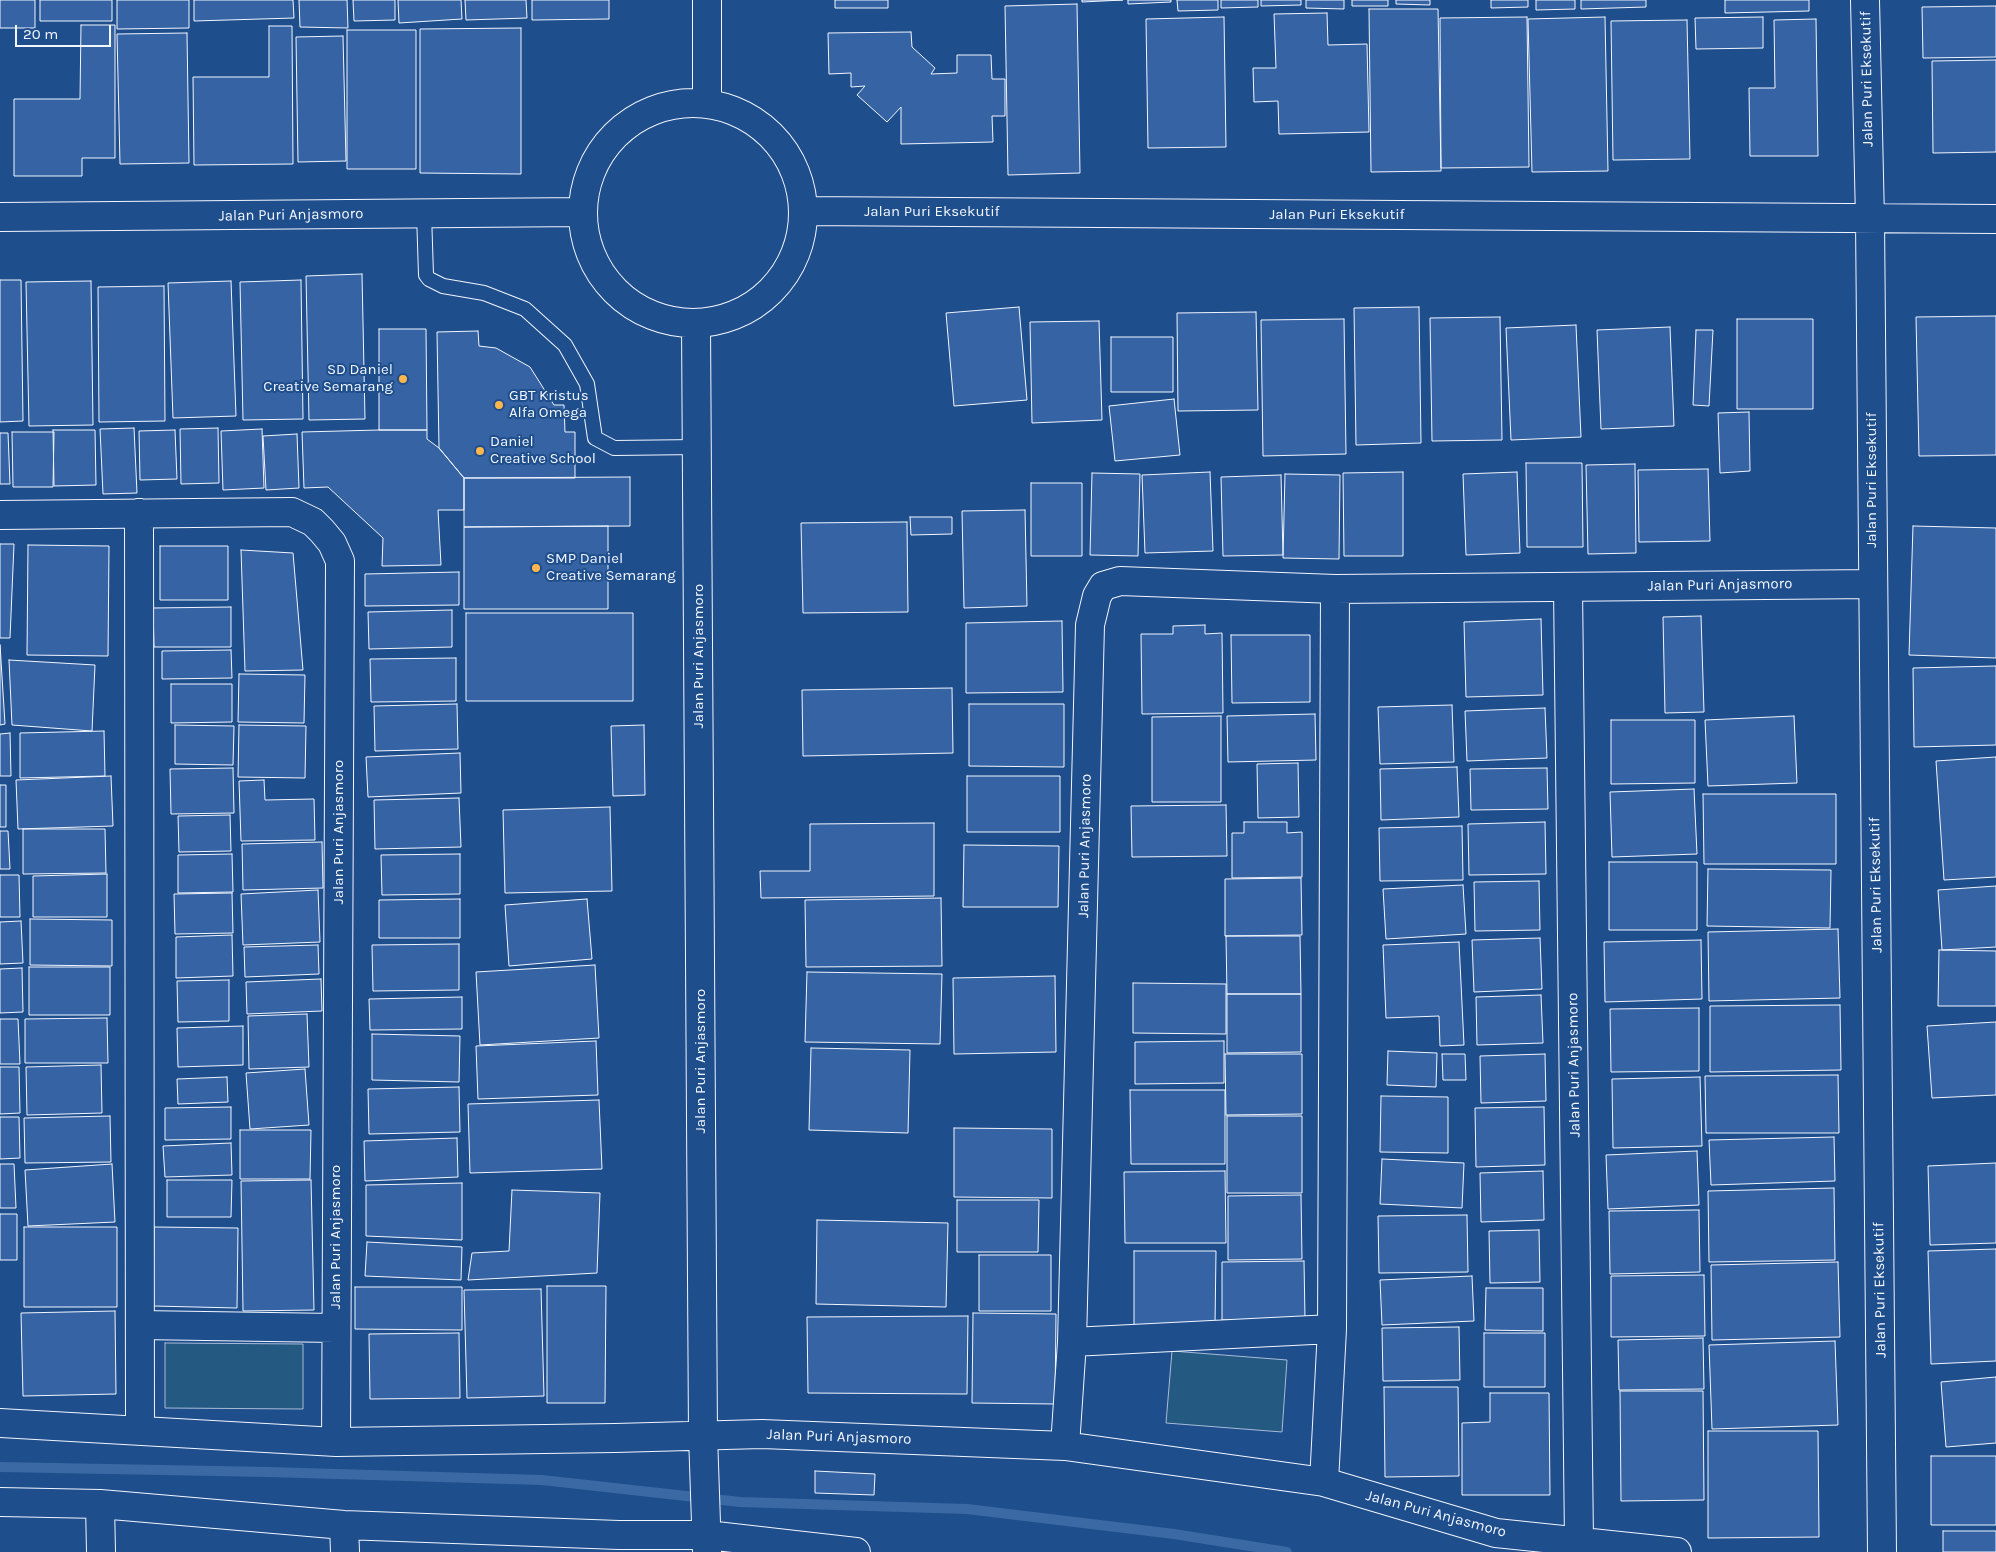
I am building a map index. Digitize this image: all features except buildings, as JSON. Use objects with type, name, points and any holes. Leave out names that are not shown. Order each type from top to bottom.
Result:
[{"type":"street","points":[[707,0],[707,102]]},
{"type":"street","name":"Jalan Puri Eksekutif","points":[[1865,0],[1870,219],[1882,1552]]},
{"type":"street","points":[[707,102],[736,110],[763,127],[784,150],[799,179],[804,211],[799,246],[784,276],[761,301],[730,318],[696,324],[662,320],[630,304],[604,279],[588,247],[582,212],[589,176],[606,143],[634,119],[668,104],[707,102]]},
{"type":"street","name":"Jalan Puri Eksekutif","points":[[804,211],[1996,219]]},
{"type":"street","name":"Jalan Puri Anjasmoro","points":[[0,218],[582,212]]},
{"type":"street","name":"Jalan Puri Anjasmoro","points":[[696,324],[704,1446],[762,1434],[1065,1446],[1324,1482],[1496,1533],[1676,1552]]},
{"type":"street","name":"Jalan Puri Anjasmoro","points":[[0,515],[292,512],[313,522],[322,531],[332,543],[340,561],[335,1328],[336,1442]]},
{"type":"street","points":[[138,513],[140,1429]]},
{"type":"street","name":"Jalan Puri Anjasmoro","points":[[1065,1446],[1072,1342],[1090,625],[1097,596],[1103,586],[1120,581],[1335,589],[1873,584]]},
{"type":"street","name":"Jalan Puri Anjasmoro","points":[[1568,587],[1579,1543]]},
{"type":"street","points":[[1324,1482],[1332,1329],[1335,589]]},
{"type":"street","name":"Jalan Puri Anjasmoro","points":[[140,1325],[335,1328]]},
{"type":"street","points":[[1072,1342],[1332,1329]]},
{"type":"street","points":[[0,1423],[140,1429],[336,1442],[615,1438],[704,1446],[707,1535]]},
{"type":"street","points":[[0,1502],[100,1504],[344,1525],[619,1535],[707,1535],[856,1552]]},
{"type":"street","points":[[100,1504],[101,1552]]},
{"type":"street","points":[[344,1525],[344,1552]]},
{"type":"lane","points":[[424,214],[426,275],[428,279],[443,286],[484,293],[525,310],[565,345],[588,384],[595,438],[614,448],[698,446]]},
{"type":"shaded area","points":[[165,1343],[303,1344],[303,1409],[165,1408]]},
{"type":"shaded area","points":[[1172,1351],[1287,1360],[1282,1432],[1166,1423]]},
{"type":"waterway","points":[[0,1467],[542,1480],[740,1502],[967,1509],[1174,1534],[1287,1552]]},
{"type":"place","name":"SD Daniel Creative Semarang","points":[[403,379]]},
{"type":"place","name":"GBT Kristus Alfa Omega","points":[[499,405]]},
{"type":"place","name":"Daniel Creative School","points":[[480,451]]},
{"type":"place","name":"SMP Daniel Creative Semarang","points":[[536,568]]}]
